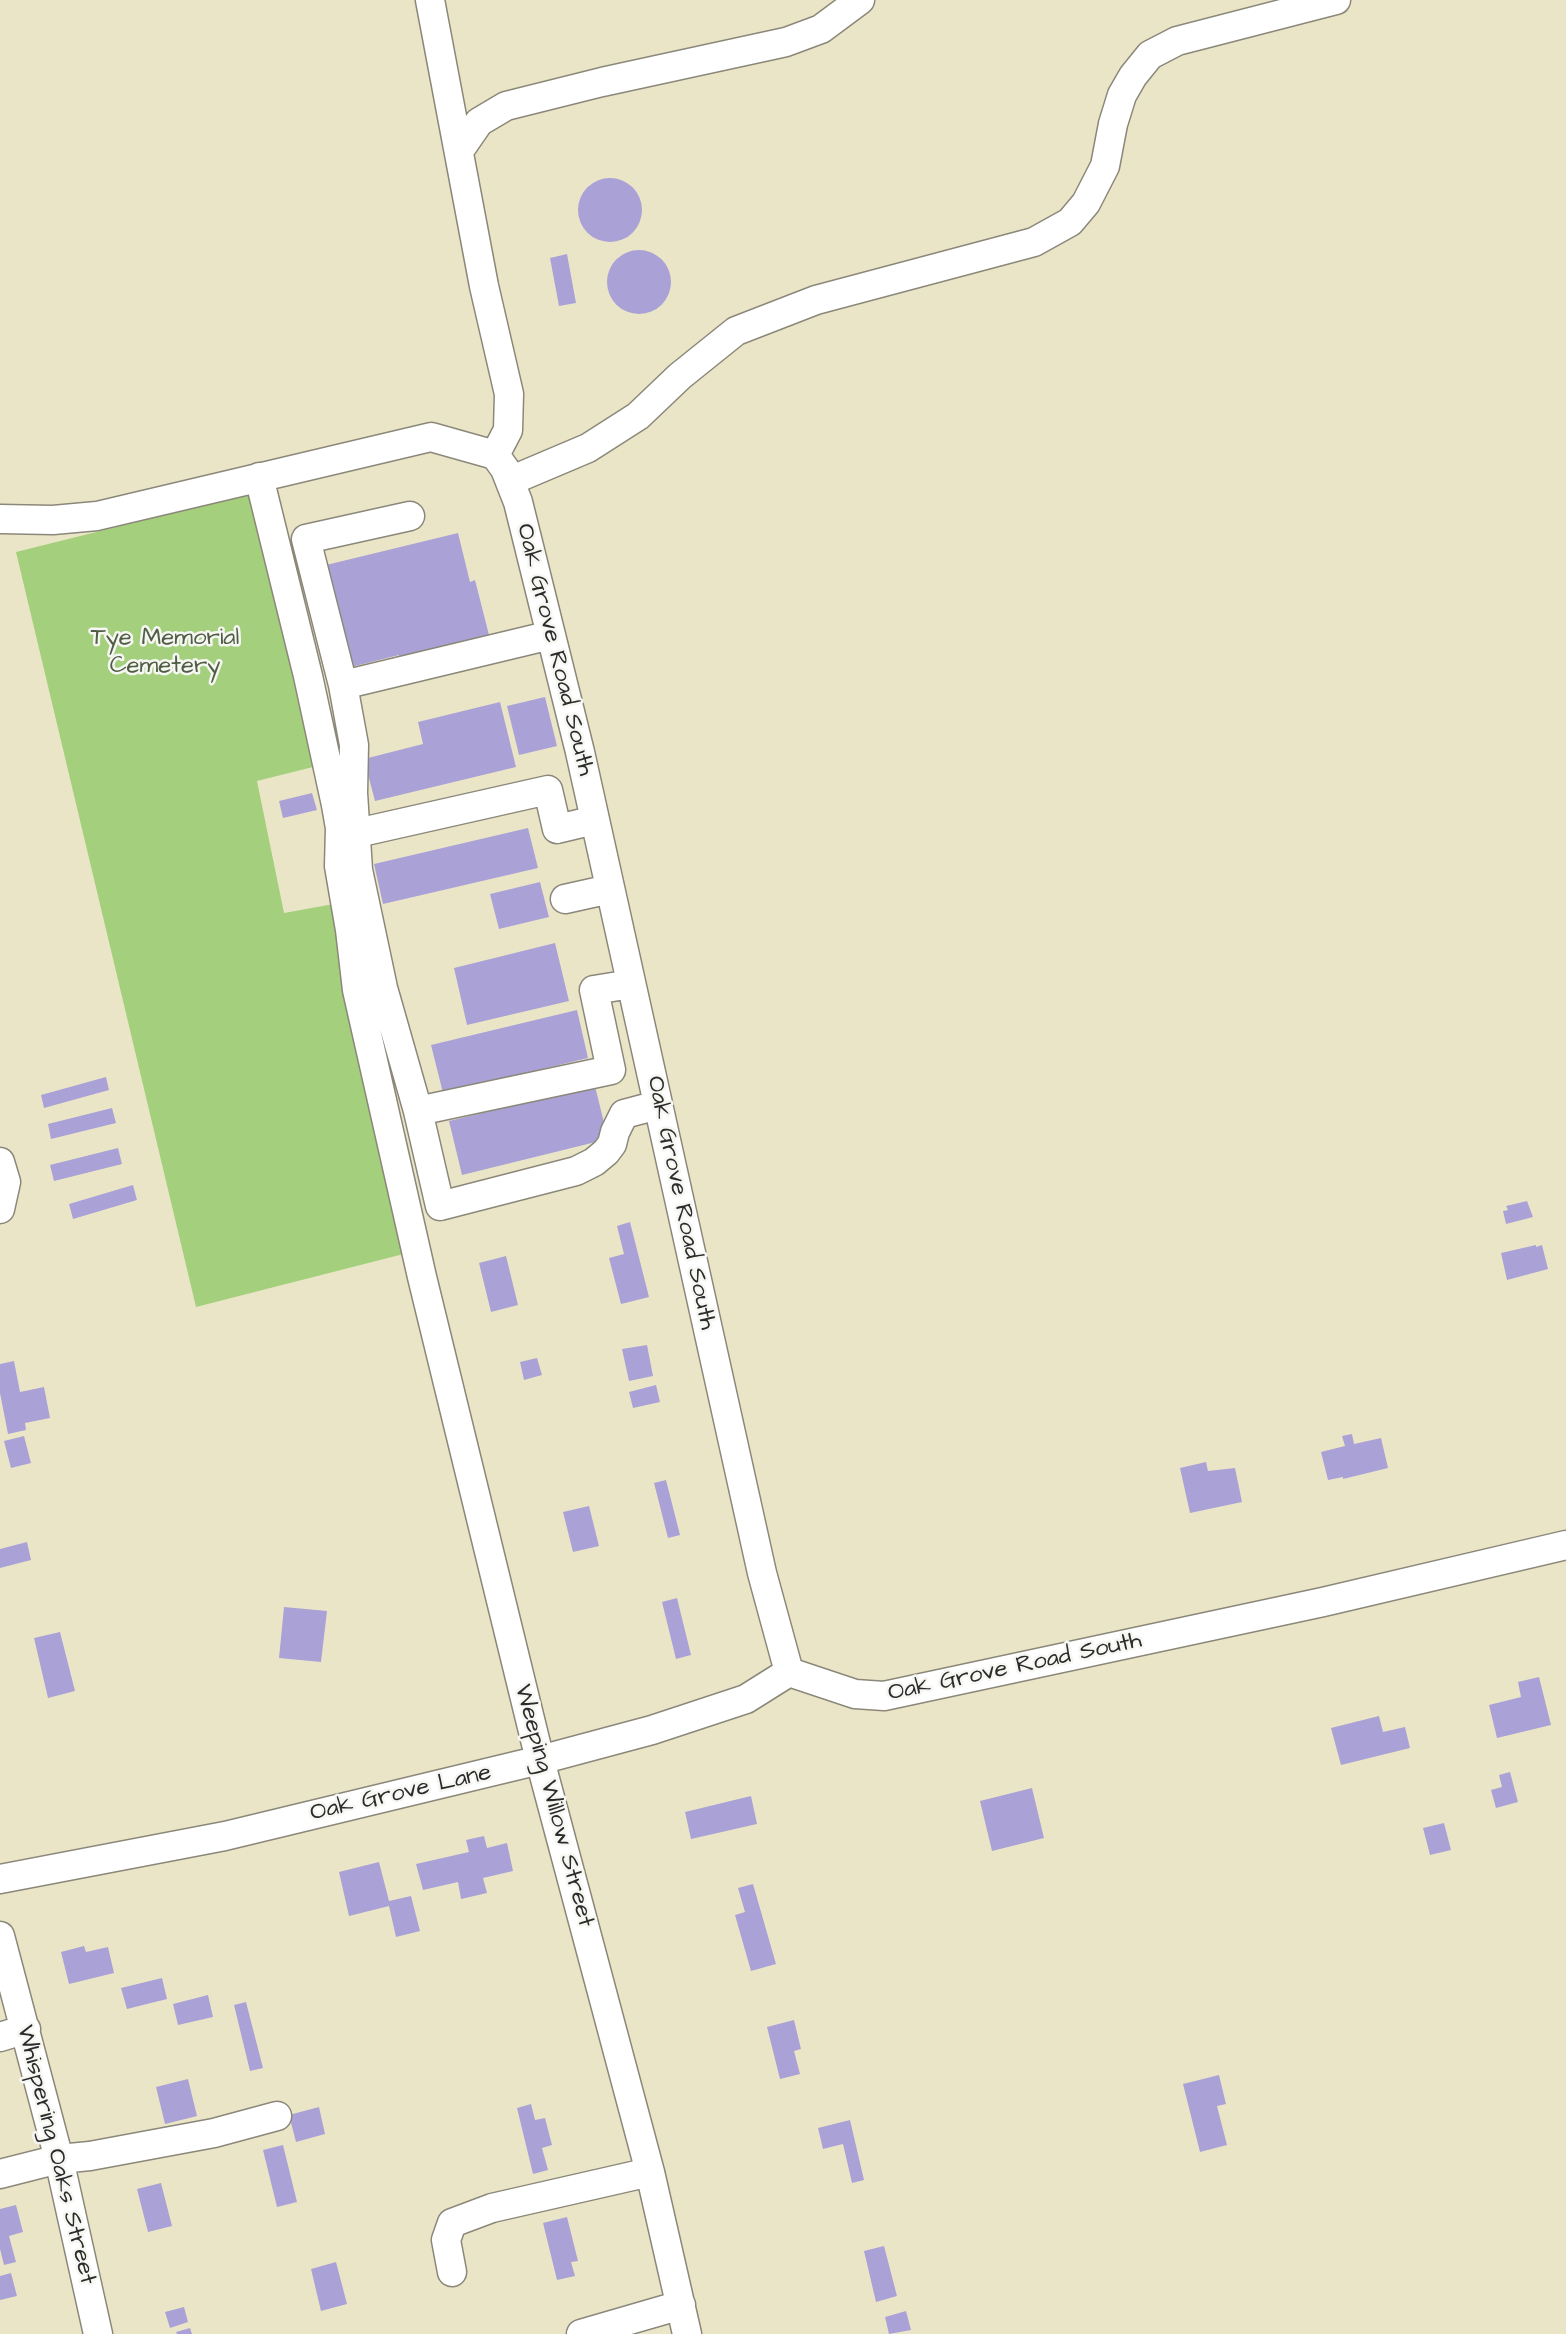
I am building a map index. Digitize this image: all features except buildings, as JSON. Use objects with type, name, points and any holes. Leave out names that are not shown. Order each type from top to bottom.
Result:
[{"type":"street","points":[[0,519],[53,520],[97,516],[431,438],[495,455],[508,430],[509,394],[484,286],[430,0]]},
{"type":"street","points":[[459,151],[479,122],[506,106],[786,42],[821,29],[860,0]]},
{"type":"street","points":[[510,481],[588,448],[638,416],[680,376],[736,331],[816,300],[1034,242],[1046,236],[1070,222],[1086,204],[1105,166],[1122,95],[1150,55],[1177,41],[1336,0]]},
{"type":"street","name":"Oak Grove Road South","points":[[495,455],[518,502],[551,635],[595,820],[762,1573],[789,1672],[855,1694],[872,1696],[903,1693],[1323,1602],[1566,1545]]},
{"type":"street","name":"Weeping Willow Street","points":[[259,477],[308,676],[336,805],[340,828],[339,866],[357,990],[422,1277],[540,1760],[650,2172],[687,2334]]},
{"type":"street","points":[[410,516],[306,539],[343,685],[354,746],[353,793],[358,870],[383,988],[418,1111],[440,1206],[576,1171],[606,1152],[624,1114],[611,1070],[594,990],[631,984]]},
{"type":"street","points":[[343,685],[551,635]]},
{"type":"street","points":[[357,832],[548,790],[557,829],[595,820]]},
{"type":"street","points":[[565,899],[610,889]]},
{"type":"street","points":[[418,1111],[611,1070]]},
{"type":"street","points":[[624,1114],[658,1105]]},
{"type":"street","points":[[0,1162],[6,1182],[0,1209]]},
{"type":"street","name":"Oak Grove Lane","points":[[0,1879],[225,1836],[540,1760],[652,1730],[746,1699],[789,1672]]},
{"type":"street","name":"Whispering Oaks Street","points":[[0,1936],[13,2033],[59,2159],[98,2334]]},
{"type":"street","points":[[0,2174],[59,2159],[158,2145],[277,2116]]},
{"type":"street","points":[[452,2272],[446,2239],[452,2223],[492,2208],[650,2172]]},
{"type":"street","points":[[581,2334],[681,2305]]},
{"type":"green space","name":"Tye Memorial Cemetery","points":[[253,493],[317,766],[257,781],[284,913],[350,901],[427,1248],[196,1307],[16,552]]}]
